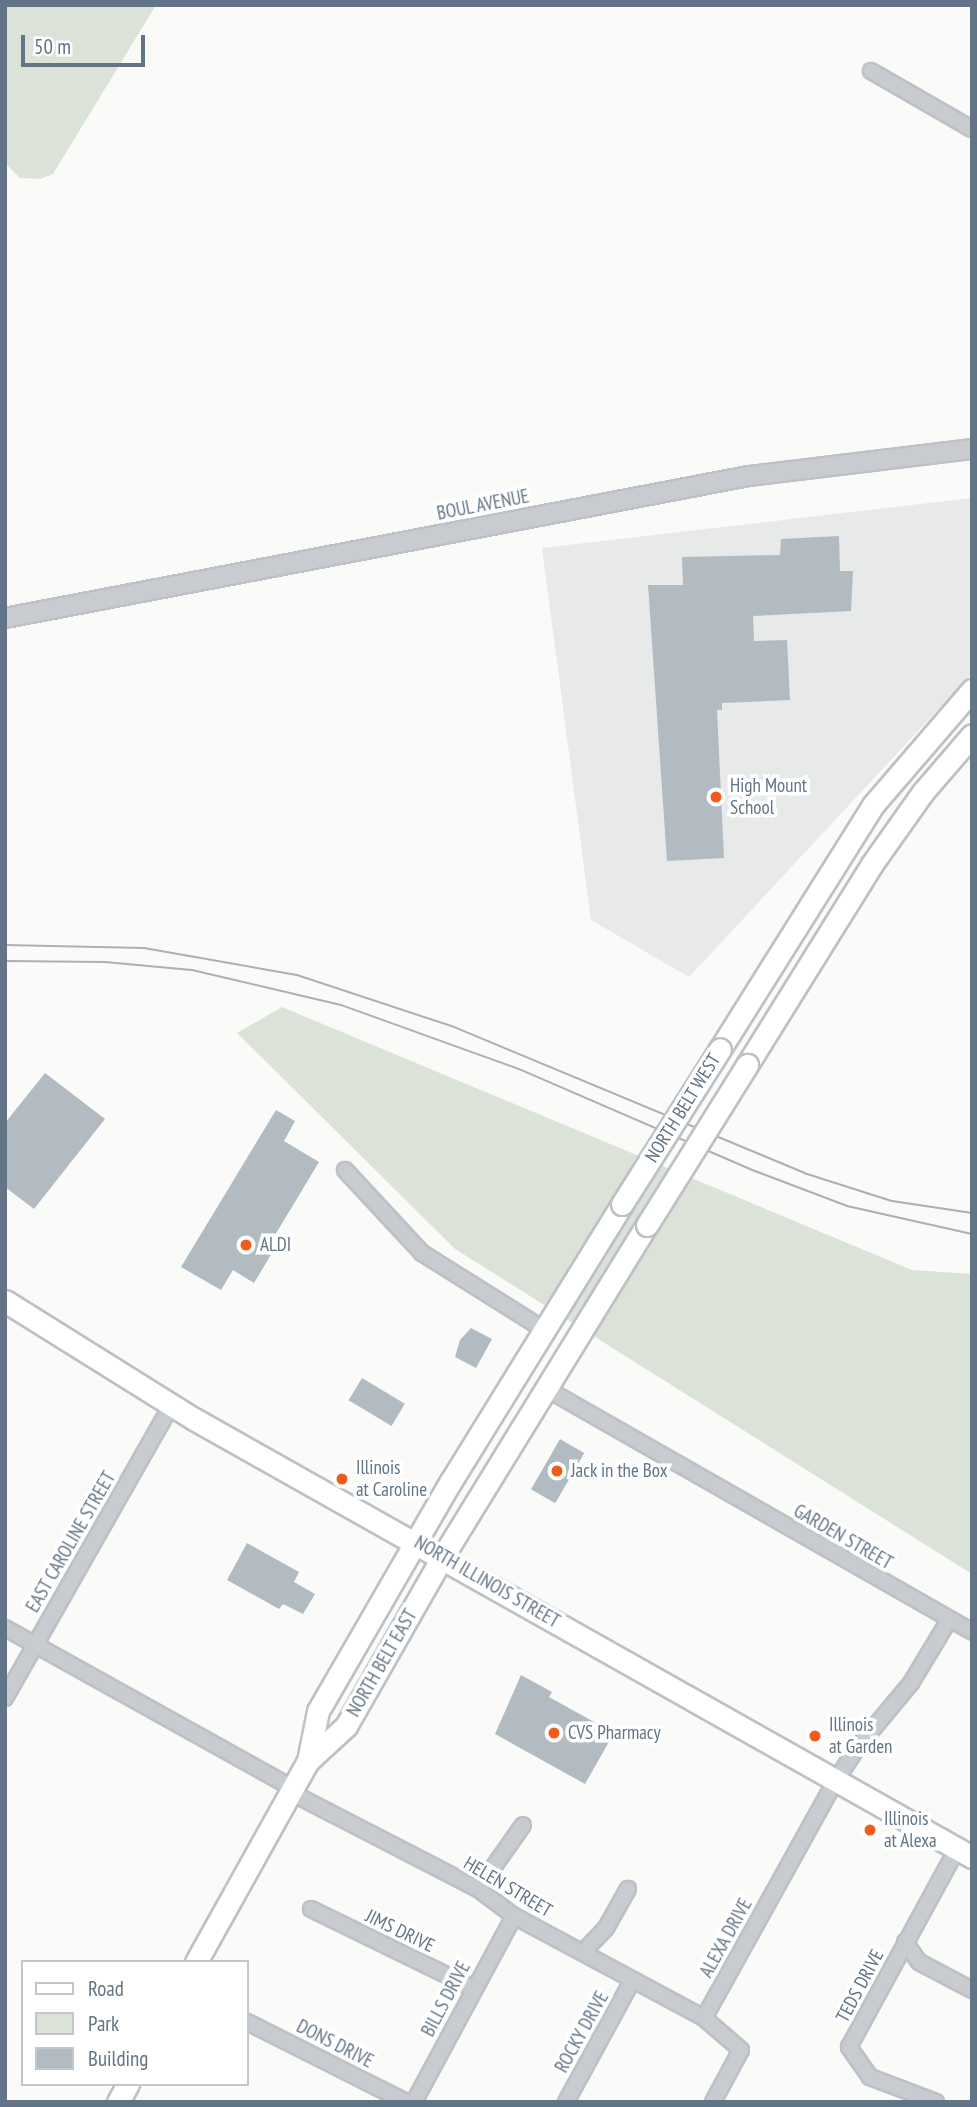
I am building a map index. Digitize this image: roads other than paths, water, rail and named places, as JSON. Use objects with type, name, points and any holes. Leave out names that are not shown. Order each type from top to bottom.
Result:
[{"type":"main road","name":"NORTH BELT WEST","points":[[416,1541],[543,1329],[873,805],[972,690]]},
{"type":"main road","name":"NORTH BELT WEST","points":[[443,1556],[879,853],[923,792],[972,735]]},
{"type":"main road","name":"NORTH ILLINOIS STREET","points":[[5,1301],[171,1406],[443,1556],[835,1782],[965,1853]]},
{"type":"main road","name":"NORTH BELT EAST","points":[[197,1960],[308,1760],[318,1711],[416,1541]]},
{"type":"main road","name":"NORTH BELT EAST","points":[[308,1760],[346,1726],[443,1556]]},
{"type":"main road","points":[[118,2102],[127,2086]]},
{"type":"street","points":[[871,71],[972,129]]},
{"type":"street","name":"BOUL AVENUE","points":[[5,618],[749,476],[972,449]]},
{"type":"street","points":[[345,1170],[422,1253],[543,1329]]},
{"type":"street","name":"GARDEN STREET","points":[[545,1388],[972,1632]]},
{"type":"street","name":"EAST CAROLINE STREET","points":[[5,1698],[171,1406]]},
{"type":"street","points":[[835,1782],[857,1748],[911,1683],[949,1620]]},
{"type":"street","name":"HELEN STREET","points":[[5,1628],[291,1790],[478,1889],[514,1916],[584,1951],[632,1981],[704,2018]]},
{"type":"street","name":"ALEXA DRIVE","points":[[704,2018],[835,1782]]},
{"type":"street","points":[[478,1889],[523,1825]]},
{"type":"street","name":"TEDS DRIVE","points":[[936,2102],[870,2077],[849,2047],[905,1942],[965,1853]]},
{"type":"street","points":[[584,1951],[606,1928],[628,1889]]},
{"type":"street","name":"JIMS DRIVE","points":[[310,1909],[473,1988]]},
{"type":"street","name":"BILLS DRIVE","points":[[414,2102],[514,1916]]},
{"type":"street","points":[[905,1942],[919,1962],[972,1990]]},
{"type":"street","name":"ROCKY DRIVE","points":[[566,2102],[632,1981]]},
{"type":"street","points":[[704,2018],[741,2050],[713,2102]]},
{"type":"street","name":"DONS DRIVE","points":[[248,2023],[406,2102]]},
{"type":"tram line","points":[[5,945],[144,948],[297,975],[454,1027],[804,1173],[892,1201],[972,1213]]},
{"type":"tram line","points":[[5,961],[105,962],[192,970],[341,1005],[519,1069],[755,1171],[847,1206],[972,1234]]},
{"type":"place","name":"High Mount School","points":[[716,797]]},
{"type":"place","name":"ALDI","points":[[246,1245]]},
{"type":"place","name":"Jack in the Box","points":[[557,1471]]},
{"type":"place","name":"Illinois at Caroline","points":[[342,1479]]},
{"type":"place","name":"CVS Pharmacy","points":[[554,1733]]},
{"type":"place","name":"Illinois at Garden","points":[[815,1736]]},
{"type":"place","name":"Illinois at Alexa","points":[[870,1830]]}]
